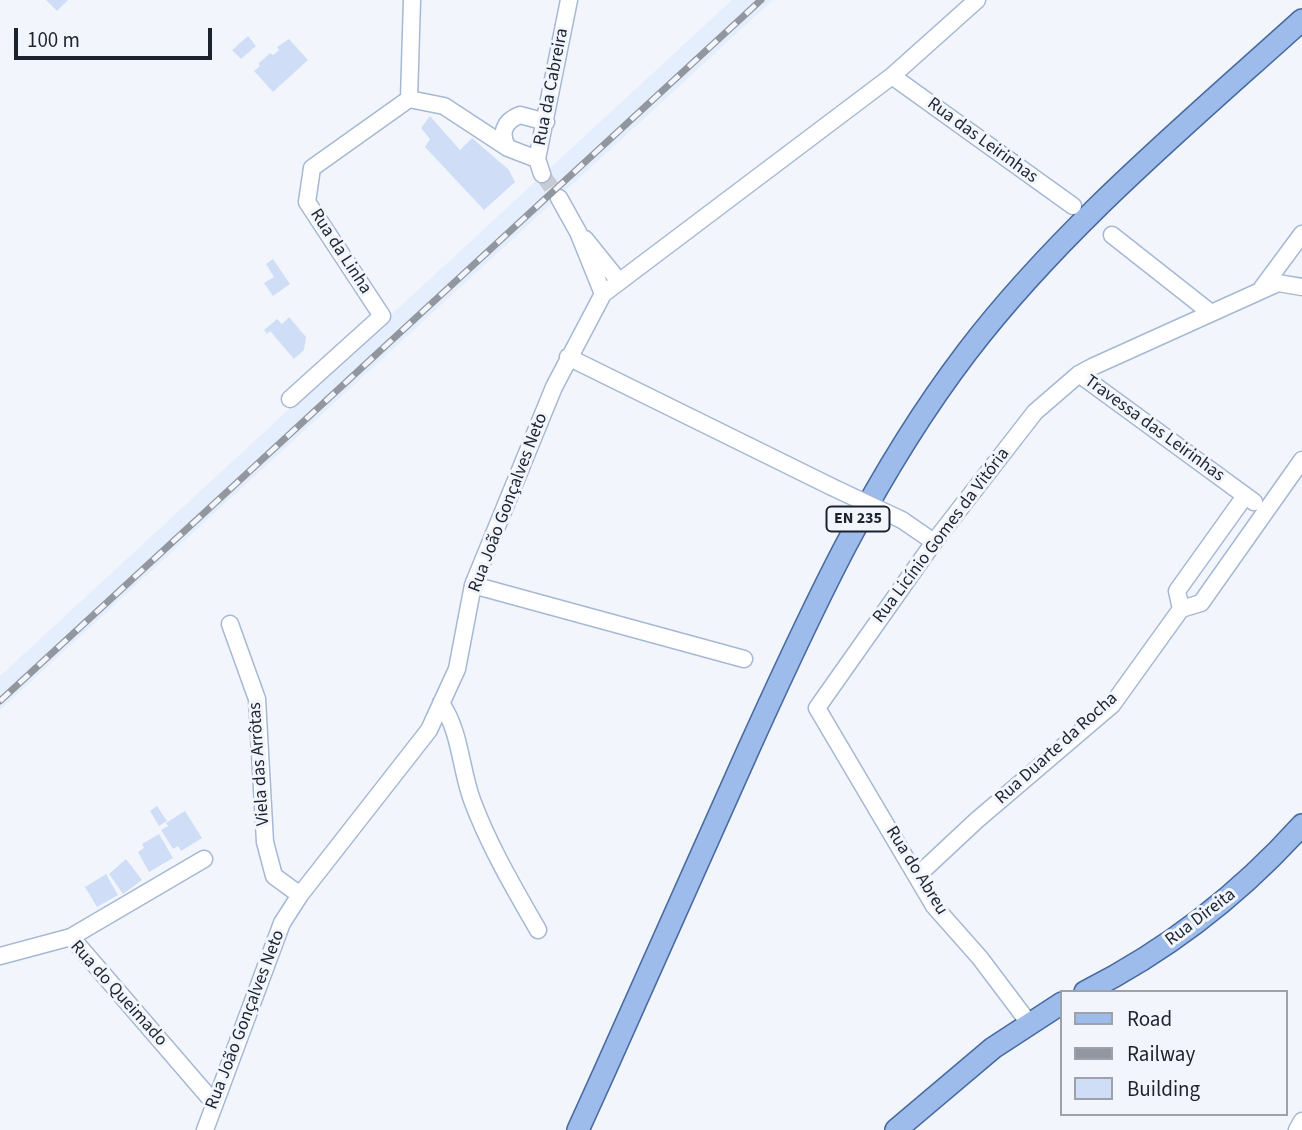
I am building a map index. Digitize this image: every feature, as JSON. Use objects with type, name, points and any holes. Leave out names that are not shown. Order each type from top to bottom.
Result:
[{"type":"main road","name":"EN 235","points":[[578,1130],[819,594],[872,494],[905,439],[967,352],[1035,270],[1302,20]]},
{"type":"main road","name":"Rua Direita","points":[[1088,990],[1176,938],[1232,895],[1270,861],[1302,825]]},
{"type":"main road","points":[[896,1130],[993,1048],[1060,1004]]},
{"type":"street","points":[[411,0],[409,99],[444,106],[509,148]]},
{"type":"street","name":"Rua da Cabreira","points":[[509,148],[540,167],[569,0]]},
{"type":"street","name":"Rua João Gonçalves Neto","points":[[205,1130],[282,923],[300,895],[429,730],[457,669],[473,585],[568,357],[603,295],[618,280],[892,76],[977,0]]},
{"type":"street","name":"Rua das Leirinhas","points":[[892,76],[1073,206]]},
{"type":"street","name":"Rua da Linha","points":[[290,399],[382,316],[307,201],[312,168],[409,99]]},
{"type":"street","points":[[474,125],[506,124],[520,115],[546,122]]},
{"type":"street","points":[[506,124],[504,141],[509,148]]},
{"type":"street","points":[[559,198],[578,232],[603,295]]},
{"type":"street","points":[[578,232],[618,280]]},
{"type":"street","points":[[1258,292],[1271,280],[1302,234]]},
{"type":"street","points":[[1112,235],[1211,313],[1278,283],[1302,287]]},
{"type":"street","name":"Travessa das Leirinhas","points":[[1211,313],[1079,374],[1264,510]]},
{"type":"street","points":[[568,357],[902,520],[934,542]]},
{"type":"street","name":"Rua Licínio Gomes da Vitória","points":[[817,708],[934,542],[1035,412],[1079,374]]},
{"type":"street","points":[[1245,496],[1177,591],[1181,608],[1201,603],[1264,510],[1302,460]]},
{"type":"street","points":[[473,585],[744,659]]},
{"type":"street","name":"Rua Duarte da Rocha","points":[[917,876],[977,820],[1112,705],[1181,608]]},
{"type":"street","name":"Viela das Arrôtas","points":[[230,624],[257,699],[265,842],[274,876],[300,895]]},
{"type":"street","points":[[441,703],[453,722],[474,805],[499,863],[538,930]]},
{"type":"street","name":"Rua do Abreu","points":[[817,708],[934,906],[980,958],[1029,1023]]},
{"type":"street","points":[[71,937],[204,859]]},
{"type":"street","name":"Rua do Queimado","points":[[0,956],[71,937],[214,1103]]},
{"type":"street","points":[[1297,1130],[1302,1121]]},
{"type":"shaded area","points":[[732,0],[773,0],[0,710],[0,676]]},
{"type":"building","points":[[46,0],[68,0],[57,11]]},
{"type":"building","points":[[248,36],[256,46],[241,59],[232,50]]},
{"type":"building","points":[[289,39],[308,60],[273,92],[254,71],[270,53],[273,55],[279,50],[277,47]]},
{"type":"building","points":[[430,116],[460,150],[472,138],[509,170],[515,182],[484,210],[425,147],[430,139],[421,128]]},
{"type":"building","points":[[273,259],[290,284],[273,296],[264,283],[274,277],[266,264]]},
{"type":"building","points":[[289,317],[306,337],[304,350],[294,359],[270,331],[267,334],[264,330],[277,319],[282,324]]},
{"type":"building","points":[[157,806],[167,821],[159,826],[150,811]]},
{"type":"building","points":[[185,811],[202,838],[181,851],[178,846],[173,849],[161,830],[168,826],[166,823]]},
{"type":"building","points":[[159,834],[173,858],[149,872],[138,852],[144,848],[142,844]]},
{"type":"building","points":[[126,859],[142,880],[123,894],[109,874]]},
{"type":"building","points":[[106,874],[118,895],[97,907],[85,887]]},
{"type":"tunnel","points":[[542,174],[559,198]]},
{"type":"railway","points":[[0,701],[761,0]]}]
